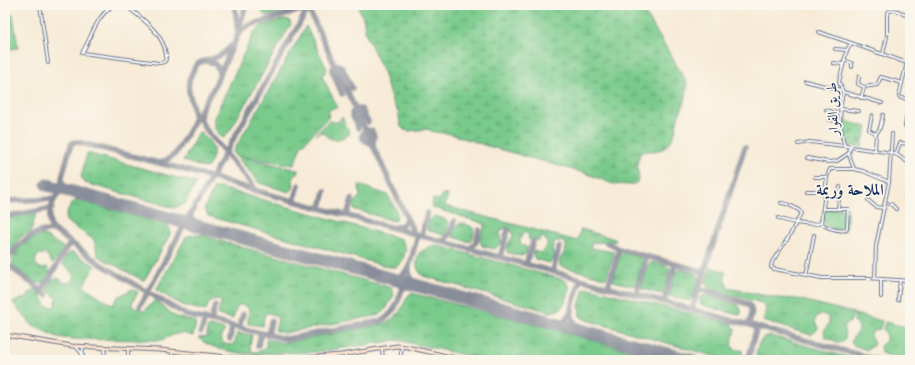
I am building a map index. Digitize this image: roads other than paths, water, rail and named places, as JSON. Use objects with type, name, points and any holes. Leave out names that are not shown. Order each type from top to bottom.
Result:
[{"type":"main road","points":[[5,335],[74,346],[172,351],[260,360],[316,359],[402,346],[464,360]]},
{"type":"street","points":[[40,5],[48,63]]},
{"type":"street","points":[[106,12],[108,5]]},
{"type":"street","points":[[114,5],[106,12],[96,25],[82,54],[159,63],[166,60],[163,44],[158,36],[151,27],[125,5]]},
{"type":"street","points":[[883,54],[887,36],[887,15],[889,11],[898,11],[910,18]]},
{"type":"street","points":[[819,32],[909,63],[902,83],[900,97],[909,99]]},
{"type":"street","name":"طريق الفوار","points":[[851,43],[846,50],[839,82],[842,91],[840,121],[843,143],[845,146],[896,154]]},
{"type":"street","points":[[835,49],[846,50]]},
{"type":"street","points":[[844,60],[852,63],[852,67]]},
{"type":"street","points":[[833,63],[843,64]]},
{"type":"street","points":[[859,76],[858,84],[864,87],[876,85],[881,77],[902,83]]},
{"type":"street","points":[[805,81],[882,103]]},
{"type":"street","points":[[861,98],[865,89],[864,87]]},
{"type":"street","points":[[905,126],[910,92]]},
{"type":"street","points":[[840,109],[859,111]]},
{"type":"street","points":[[826,110],[840,114]]},
{"type":"street","points":[[872,115],[869,130],[876,134]]},
{"type":"street","points":[[875,150],[876,134],[880,128],[883,115]]},
{"type":"street","points":[[830,120],[840,121]]},
{"type":"street","points":[[875,278],[876,246],[889,182],[892,134]]},
{"type":"street","points":[[798,144],[810,142],[845,146]]},
{"type":"street","points":[[910,144],[900,142],[896,154],[910,164]]},
{"type":"street","points":[[850,147],[849,153],[854,169]]},
{"type":"street","points":[[807,158],[837,162],[849,153]]},
{"type":"street","points":[[821,224],[830,169],[854,169],[866,171],[889,182]]},
{"type":"street","points":[[816,177],[828,177]]},
{"type":"street","points":[[838,209],[840,187]]},
{"type":"street","points":[[806,192],[826,189]]},
{"type":"street","points":[[908,198],[910,205]]},
{"type":"street","points":[[868,200],[876,207],[884,208]]},
{"type":"street","points":[[780,203],[788,204],[801,211],[801,214],[797,223],[772,262],[771,267],[774,269],[806,276],[836,279],[875,278],[910,280]]},
{"type":"street","points":[[884,204],[891,204],[896,209]]},
{"type":"street","points":[[778,218],[797,223],[821,224],[838,231],[846,230],[848,226],[848,209],[824,209]]},
{"type":"street","points":[[806,276],[814,235]]},
{"type":"street","points":[[881,279],[881,297]]},
{"type":"street","points":[[898,300],[900,280]]},
{"type":"street","points":[[74,346],[83,356]]},
{"type":"street","points":[[82,360],[83,346]]},
{"type":"street","points":[[400,360],[402,346]]},
{"type":"street","points":[[104,360],[105,347]]},
{"type":"street","points":[[128,348],[128,360]]},
{"type":"street","points":[[382,348],[382,360]]},
{"type":"street","points":[[172,351],[172,360]]},
{"type":"street","points":[[346,354],[346,360]]},
{"type":"street","points":[[444,360],[446,355]]},
{"type":"street","points":[[216,360],[217,356]]},
{"type":"district","name":"الملاحة وريمة","points":[[850,189]]}]
